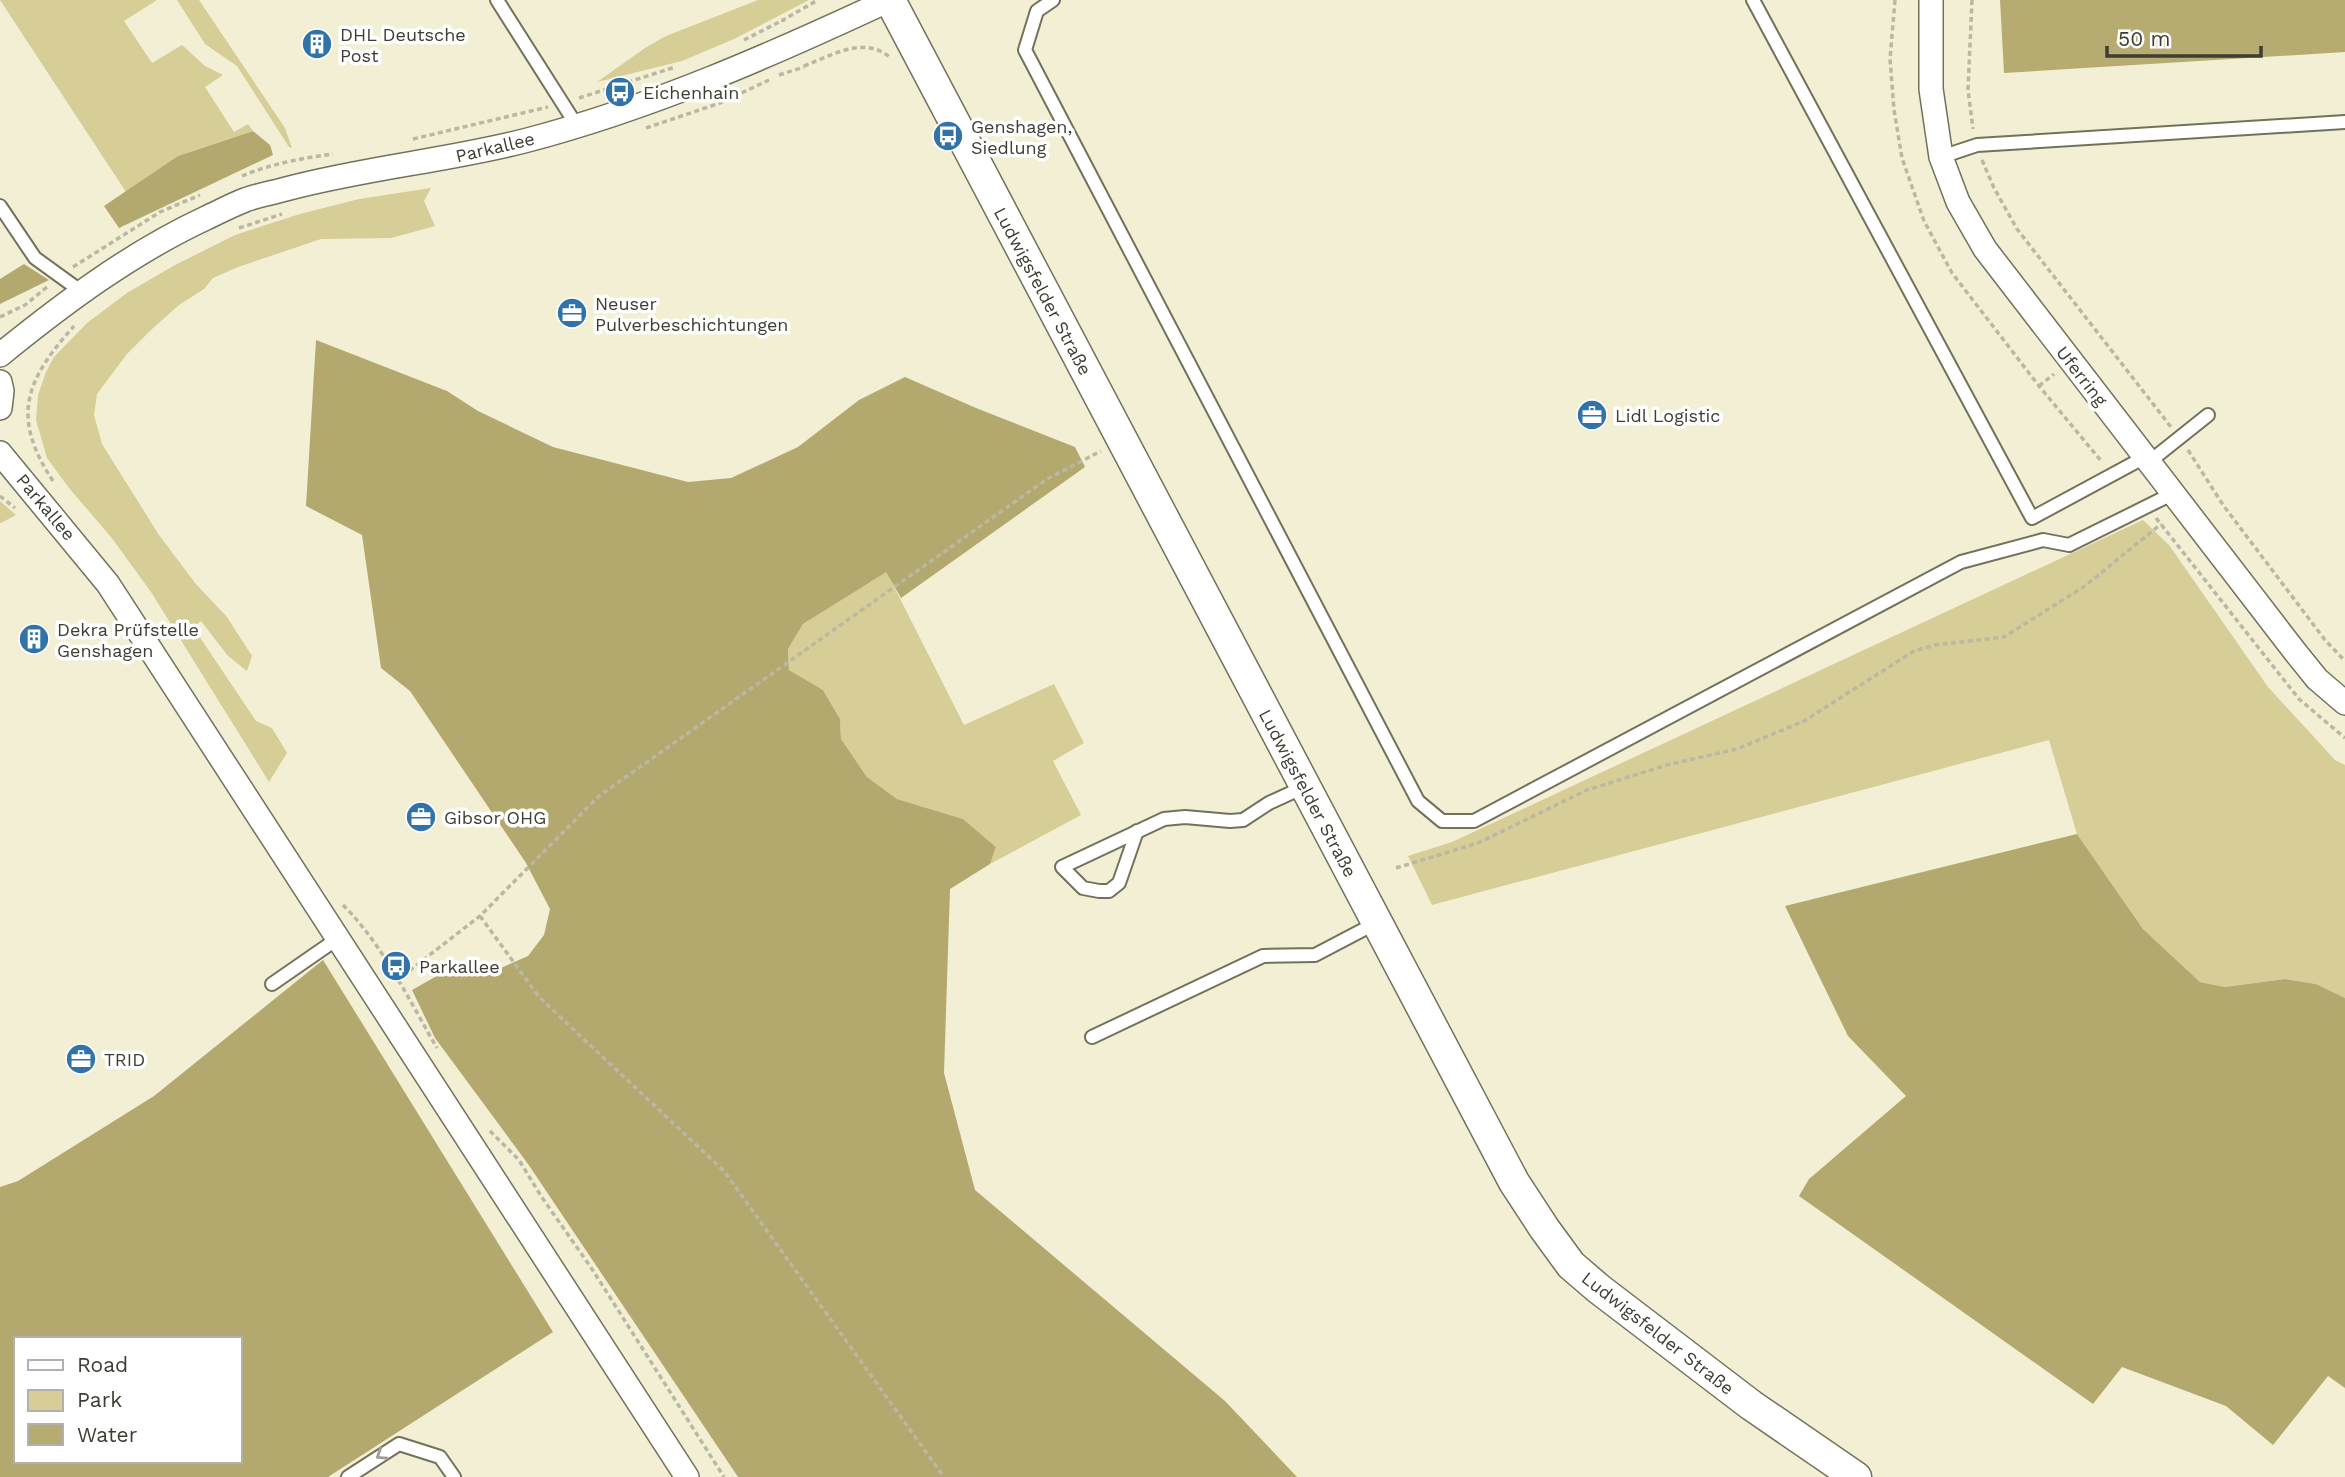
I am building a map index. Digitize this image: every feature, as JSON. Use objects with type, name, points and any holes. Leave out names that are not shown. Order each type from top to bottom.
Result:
[{"type":"street","name":"Parkallee","points":[[0,355],[82,292],[170,235],[245,200],[334,176],[459,155],[577,126],[662,98],[726,73],[889,0]]},
{"type":"street","name":"Ludwigsfelder Straße","points":[[889,0],[1514,1182],[1544,1228],[1572,1265],[1626,1310],[1751,1405],[1856,1477]]},
{"type":"street","name":"Uferring","points":[[1931,0],[1931,89],[1941,157],[1958,202],[1985,249],[2296,653],[2317,679],[2345,703]]},
{"type":"street","points":[[0,382],[0,408]]},
{"type":"street","name":"Parkallee","points":[[0,453],[108,584],[687,1477]]},
{"type":"lane","points":[[497,0],[577,126]]},
{"type":"lane","points":[[1053,0],[1037,11],[1025,50],[1418,801],[1443,821],[1474,821],[1961,562],[2043,540],[2069,545],[2174,493]]},
{"type":"lane","points":[[1753,0],[2043,540]]},
{"type":"lane","points":[[1941,157],[1977,145],[2345,122]]},
{"type":"lane","points":[[0,206],[35,258],[82,292]]},
{"type":"lane","points":[[2032,518],[2147,460],[2180,439],[2208,415]]},
{"type":"lane","points":[[1137,831],[1119,883],[1109,891],[1083,888],[1062,867],[1137,831],[1164,819],[1185,817],[1243,820],[1269,803],[1304,787]]},
{"type":"lane","points":[[1092,1037],[1263,956],[1314,955],[1376,922]]},
{"type":"lane","points":[[272,984],[337,939]]},
{"type":"lane","points":[[348,1477],[399,1444],[440,1457],[454,1477]]},
{"type":"path","points":[[786,29],[782,20],[818,0]]},
{"type":"path","points":[[1972,0],[1968,90],[1977,145],[1994,188],[2017,229],[2180,439],[2223,505],[2325,640],[2345,662]]},
{"type":"path","points":[[637,131],[720,103],[776,76],[858,47],[871,47],[894,60]]},
{"type":"path","points":[[800,58],[804,67]]},
{"type":"path","points":[[237,229],[287,212]]},
{"type":"path","points":[[59,490],[39,460],[27,418],[29,394],[50,353],[82,318]]},
{"type":"path","points":[[2039,386],[2055,373]]},
{"type":"path","points":[[373,994],[398,981],[480,916],[599,796],[1047,479],[1121,440]]},
{"type":"path","points":[[0,496],[17,509]]},
{"type":"path","points":[[1396,868],[1478,843],[1587,790],[1667,765],[1737,749],[1793,726],[1914,651],[1935,645],[2004,637],[2085,586],[2161,524]]},
{"type":"path","points":[[335,897],[357,919],[398,981],[443,1058]]},
{"type":"path","points":[[480,916],[539,998],[724,1171],[944,1477]]},
{"type":"path","points":[[484,1121],[491,1132],[519,1160],[592,1269],[724,1477]]},
{"type":"green space","points":[[0,0],[157,0],[124,21],[152,63],[182,45],[205,66],[223,75],[205,87],[234,132],[248,124],[253,131],[178,156],[126,192]]},
{"type":"green space","points":[[177,0],[199,0],[285,128],[292,148],[237,66],[205,44]]},
{"type":"green space","points":[[758,0],[809,0],[734,39],[682,61],[597,82],[666,36]]},
{"type":"green space","points":[[431,188],[424,201],[435,226],[391,238],[321,239],[213,278],[204,289],[179,305],[127,354],[97,394],[94,415],[102,444],[159,535],[195,583],[227,617],[252,656],[247,671],[228,656],[201,621],[193,627],[256,721],[272,728],[287,753],[269,782],[151,592],[111,537],[47,458],[36,420],[38,395],[54,357],[87,323],[127,293],[175,265],[235,235],[300,214],[359,199]]},
{"type":"green space","points":[[0,501],[16,515],[1,523],[0,523]]},
{"type":"green space","points":[[2143,520],[2169,545],[2268,687],[2335,760],[2345,765],[2345,998],[2316,984],[2285,979],[2225,987],[2200,982],[2143,929],[2077,834],[2049,740],[1432,905],[1408,856],[1452,842]]},
{"type":"green space","points":[[886,571],[964,725],[1054,684],[1084,743],[1053,761],[1081,815],[990,864],[996,847],[963,819],[897,799],[867,777],[841,739],[840,719],[823,690],[789,670],[788,649],[803,624]]},
{"type":"shaded area","points":[[253,131],[270,145],[273,155],[119,228],[104,206],[178,156]]},
{"type":"shaded area","points":[[24,264],[49,280],[0,304],[0,279]]},
{"type":"shaded area","points":[[316,340],[447,391],[478,411],[553,447],[688,482],[731,478],[798,447],[859,400],[905,377],[1075,447],[1085,467],[901,598],[886,572],[803,624],[788,649],[789,670],[823,690],[840,719],[841,739],[867,777],[897,799],[963,819],[996,847],[990,864],[950,889],[944,1073],[975,1190],[1225,1401],[1297,1477],[738,1477],[528,1164],[435,1038],[412,990],[442,973],[496,970],[528,956],[544,935],[550,909],[526,863],[410,691],[381,668],[362,535],[306,506]]},
{"type":"shaded area","points":[[2077,834],[2143,929],[2200,982],[2225,987],[2285,979],[2316,984],[2345,998],[2345,1388],[2328,1376],[2273,1445],[2226,1406],[2122,1367],[2093,1404],[1799,1196],[1809,1179],[1906,1096],[1848,1036],[1785,906]]},
{"type":"shaded area","points":[[323,960],[553,1332],[328,1477],[0,1477],[0,1187],[18,1181],[154,1096]]},
{"type":"water","points":[[2000,0],[2345,0],[2345,52],[2004,73]]},
{"type":"place","name":"DHL Deutsche Post","points":[[317,44]]},
{"type":"place","name":"Eichenhain","points":[[620,92]]},
{"type":"place","name":"Genshagen, Siedlung","points":[[948,136]]},
{"type":"place","name":"Neuser Pulverbeschichtungen","points":[[572,313]]},
{"type":"place","name":"Lidl Logistic","points":[[1592,415]]},
{"type":"place","name":"Dekra Prüfstelle Genshagen","points":[[34,639]]},
{"type":"place","name":"Gibsor OHG","points":[[421,817]]},
{"type":"place","name":"Parkallee","points":[[396,966]]},
{"type":"place","name":"TRID","points":[[81,1059]]}]
